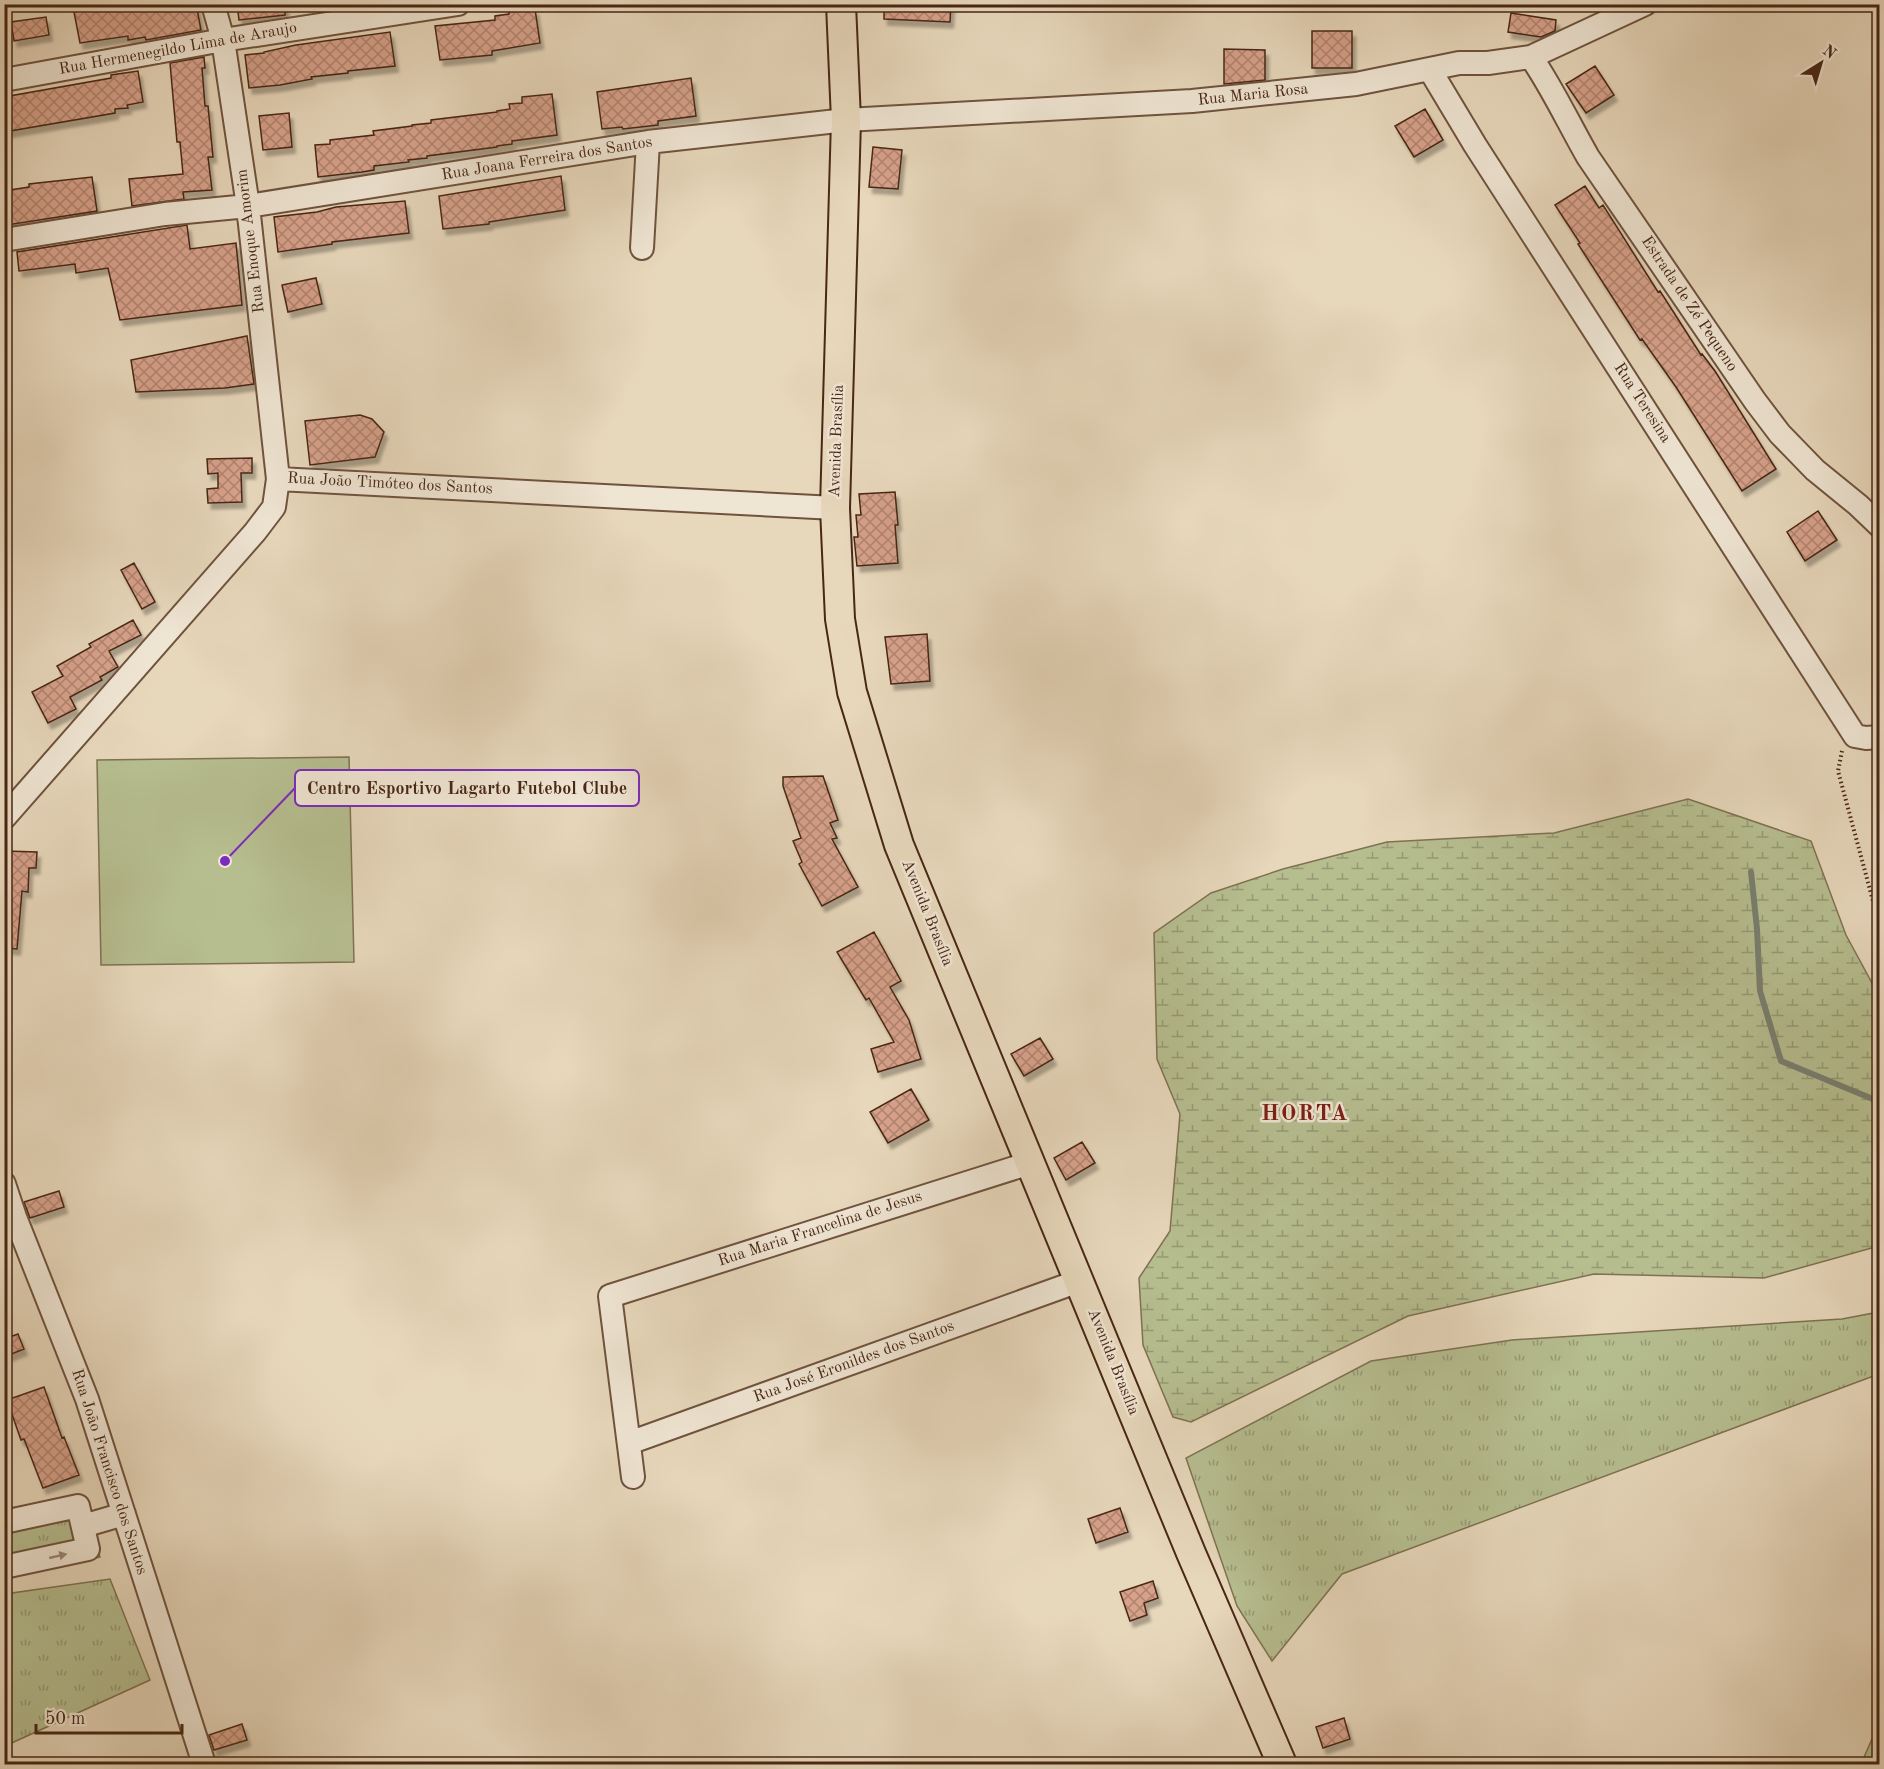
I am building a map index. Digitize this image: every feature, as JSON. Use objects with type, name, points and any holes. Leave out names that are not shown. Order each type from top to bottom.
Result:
[{"type":"main road","name":"Avenida Brasília","points":[[841,4],[846,120],[835,508],[840,619],[852,692],[899,845],[1191,1553],[1282,1764]]},
{"type":"street","name":"Rua Enoque Amorim","points":[[213,4],[223,40],[248,206],[278,478]]},
{"type":"street","name":"Rua Hermenegildo Lima de Araujo","points":[[4,80],[223,40],[458,4]]},
{"type":"street","name":"Rua Maria Rosa","points":[[846,120],[1203,100],[1356,84],[1459,63],[1488,63],[1532,57],[1645,4]]},
{"type":"street","name":"Estrada de Zé Pequeno","points":[[1532,57],[1552,88],[1566,119],[1588,157],[1755,400],[1798,454],[1880,526]]},
{"type":"street","name":"Rua Teresina","points":[[1430,70],[1475,146],[1855,736]]},
{"type":"street","name":"Rua Joana Ferreira dos Santos","points":[[4,240],[165,214],[248,206],[648,142],[846,120]]},
{"type":"street","points":[[642,248],[648,142]]},
{"type":"street","name":"Rua João Timóteo dos Santos","points":[[4,818],[255,532],[274,507],[278,478],[835,508]]},
{"type":"street","points":[[1855,736],[1880,737]]},
{"type":"street","name":"Rua Maria Francelina de Jesus","points":[[628,1443],[610,1296],[1030,1163]]},
{"type":"street","name":"Rua João Francisco dos Santos","points":[[4,1184],[87,1399],[204,1764]]},
{"type":"street","name":"Rua José Eronildes dos Santos","points":[[628,1443],[1079,1281]]},
{"type":"street","points":[[628,1443],[633,1477]]},
{"type":"street","points":[[4,1522],[78,1506],[88,1549],[4,1567]]},
{"type":"street","points":[[83,1526],[124,1514]]},
{"type":"path","points":[[1855,736],[1845,744],[1838,771],[1880,927]]},
{"type":"green space","points":[[349,757],[354,962],[101,965],[97,760]]},
{"type":"green space","points":[[1688,799],[1811,841],[1846,935],[1879,996],[1879,1246],[1764,1278],[1594,1274],[1408,1316],[1191,1422],[1173,1417],[1143,1345],[1139,1278],[1170,1231],[1180,1114],[1157,1059],[1154,933],[1211,893],[1283,869],[1387,842],[1554,833]]},
{"type":"green space","points":[[1879,1312],[1879,1374],[1342,1574],[1272,1661],[1237,1606],[1186,1458],[1371,1361],[1512,1340],[1842,1319]]},
{"type":"green space","points":[[81,1497],[100,1557],[5,1579],[5,1509]]},
{"type":"green space","points":[[110,1579],[150,1680],[5,1746],[5,1594]]},
{"type":"green space","points":[[1879,1728],[1879,1764],[1861,1764],[1876,1730]]},
{"type":"building","points":[[88,4],[134,4],[135,8],[152,6],[152,9],[196,4],[201,30],[146,40],[145,37],[128,40],[128,36],[80,43],[74,12],[90,9]]},
{"type":"building","points":[[237,4],[285,4],[285,15],[239,20]]},
{"type":"building","points":[[884,4],[951,4],[950,22],[884,19]]},
{"type":"building","points":[[535,9],[540,43],[492,51],[492,55],[440,60],[435,26],[495,20],[495,16],[509,14],[509,12]]},
{"type":"building","points":[[1511,13],[1556,20],[1555,31],[1541,37],[1508,32]]},
{"type":"building","points":[[46,17],[49,35],[14,41],[11,22]]},
{"type":"building","points":[[1312,31],[1352,31],[1352,68],[1312,68]]},
{"type":"building","points":[[390,32],[395,66],[348,71],[348,73],[311,77],[312,79],[280,85],[249,88],[245,55],[296,45]]},
{"type":"building","points":[[1224,49],[1265,50],[1265,80],[1224,84]]},
{"type":"building","points":[[204,57],[205,68],[202,68],[205,106],[208,106],[213,157],[208,157],[212,190],[183,192],[184,199],[132,206],[129,179],[183,174],[180,142],[177,142],[170,63]]},
{"type":"building","points":[[1595,66],[1614,95],[1586,113],[1566,84]]},
{"type":"building","points":[[138,71],[143,102],[127,105],[128,108],[115,109],[115,113],[4,132],[4,97]]},
{"type":"building","points":[[691,78],[696,116],[658,121],[658,125],[602,129],[597,92]]},
{"type":"building","points":[[552,94],[557,135],[512,141],[512,144],[497,147],[427,156],[427,158],[408,160],[409,162],[374,166],[374,170],[318,177],[315,145],[330,144],[330,140],[374,135],[373,131],[431,123],[431,120],[497,112],[510,109],[509,104],[522,103],[522,97]]},
{"type":"building","points":[[1425,109],[1443,140],[1414,157],[1395,126]]},
{"type":"building","points":[[289,113],[292,147],[263,150],[259,116]]},
{"type":"building","points":[[873,147],[902,150],[898,189],[869,187]]},
{"type":"building","points":[[561,176],[565,210],[489,222],[489,224],[443,229],[439,196]]},
{"type":"building","points":[[92,177],[97,211],[7,225],[4,191],[29,187],[29,184]]},
{"type":"building","points":[[1585,186],[1599,208],[1603,205],[1658,292],[1660,291],[1701,355],[1715,371],[1776,469],[1742,491],[1676,387],[1642,339],[1640,340],[1555,205]]},
{"type":"building","points":[[405,201],[409,233],[332,242],[332,244],[278,252],[274,217],[317,212],[336,207]]},
{"type":"building","points":[[187,225],[190,249],[236,243],[242,305],[120,320],[108,268],[76,273],[75,264],[19,271],[17,252]]},
{"type":"building","points":[[316,278],[322,304],[288,312],[282,285]]},
{"type":"building","points":[[247,336],[254,384],[225,388],[136,392],[131,360]]},
{"type":"building","points":[[360,415],[372,419],[384,432],[375,457],[310,465],[305,421]]},
{"type":"building","points":[[252,458],[252,473],[241,473],[242,502],[208,503],[207,489],[218,488],[218,473],[208,474],[207,459]]},
{"type":"building","points":[[895,492],[898,563],[857,566],[854,537],[858,537],[856,515],[861,515],[859,494]]},
{"type":"building","points":[[1818,511],[1837,540],[1805,561],[1787,532]]},
{"type":"building","points":[[134,563],[155,602],[142,609],[121,570]]},
{"type":"building","points":[[133,620],[141,635],[109,651],[118,667],[100,677],[102,680],[70,697],[76,709],[48,723],[32,692],[63,676],[57,666],[91,647],[89,644]]},
{"type":"building","points":[[927,634],[930,681],[891,684],[885,637]]},
{"type":"building","points":[[823,776],[838,820],[830,823],[837,838],[832,839],[858,887],[822,906],[799,864],[802,862],[793,841],[801,838],[783,786],[783,777]]},
{"type":"building","points":[[4,851],[37,852],[36,868],[29,868],[28,892],[22,891],[17,949],[4,948]]},
{"type":"building","points":[[874,932],[901,981],[890,987],[909,1020],[921,1059],[878,1072],[871,1049],[894,1042],[869,998],[866,1000],[837,952]]},
{"type":"building","points":[[1040,1038],[1053,1059],[1024,1076],[1011,1054]]},
{"type":"building","points":[[911,1089],[929,1120],[888,1143],[870,1112]]},
{"type":"building","points":[[1082,1142],[1095,1163],[1066,1180],[1054,1158]]},
{"type":"building","points":[[59,1191],[64,1207],[30,1218],[24,1202]]},
{"type":"building","points":[[18,1334],[24,1349],[4,1357],[4,1339]]},
{"type":"building","points":[[44,1387],[62,1438],[64,1437],[79,1475],[43,1488],[24,1439],[21,1440],[7,1400]]},
{"type":"building","points":[[1120,1508],[1128,1532],[1096,1543],[1088,1519]]},
{"type":"building","points":[[1153,1581],[1158,1598],[1144,1603],[1147,1615],[1130,1621],[1120,1592]]},
{"type":"building","points":[[1344,1718],[1350,1739],[1323,1748],[1316,1727]]},
{"type":"building","points":[[242,1724],[247,1740],[214,1750],[209,1735]]},
{"type":"waterway","points":[[1751,872],[1760,991],[1781,1061],[1880,1102]]},
{"type":"place","name":"Centro Esportivo Lagarto Futebol Clube","points":[[225,861]]},
{"type":"district","name":"HORTA","points":[[1305,1114]]}]
